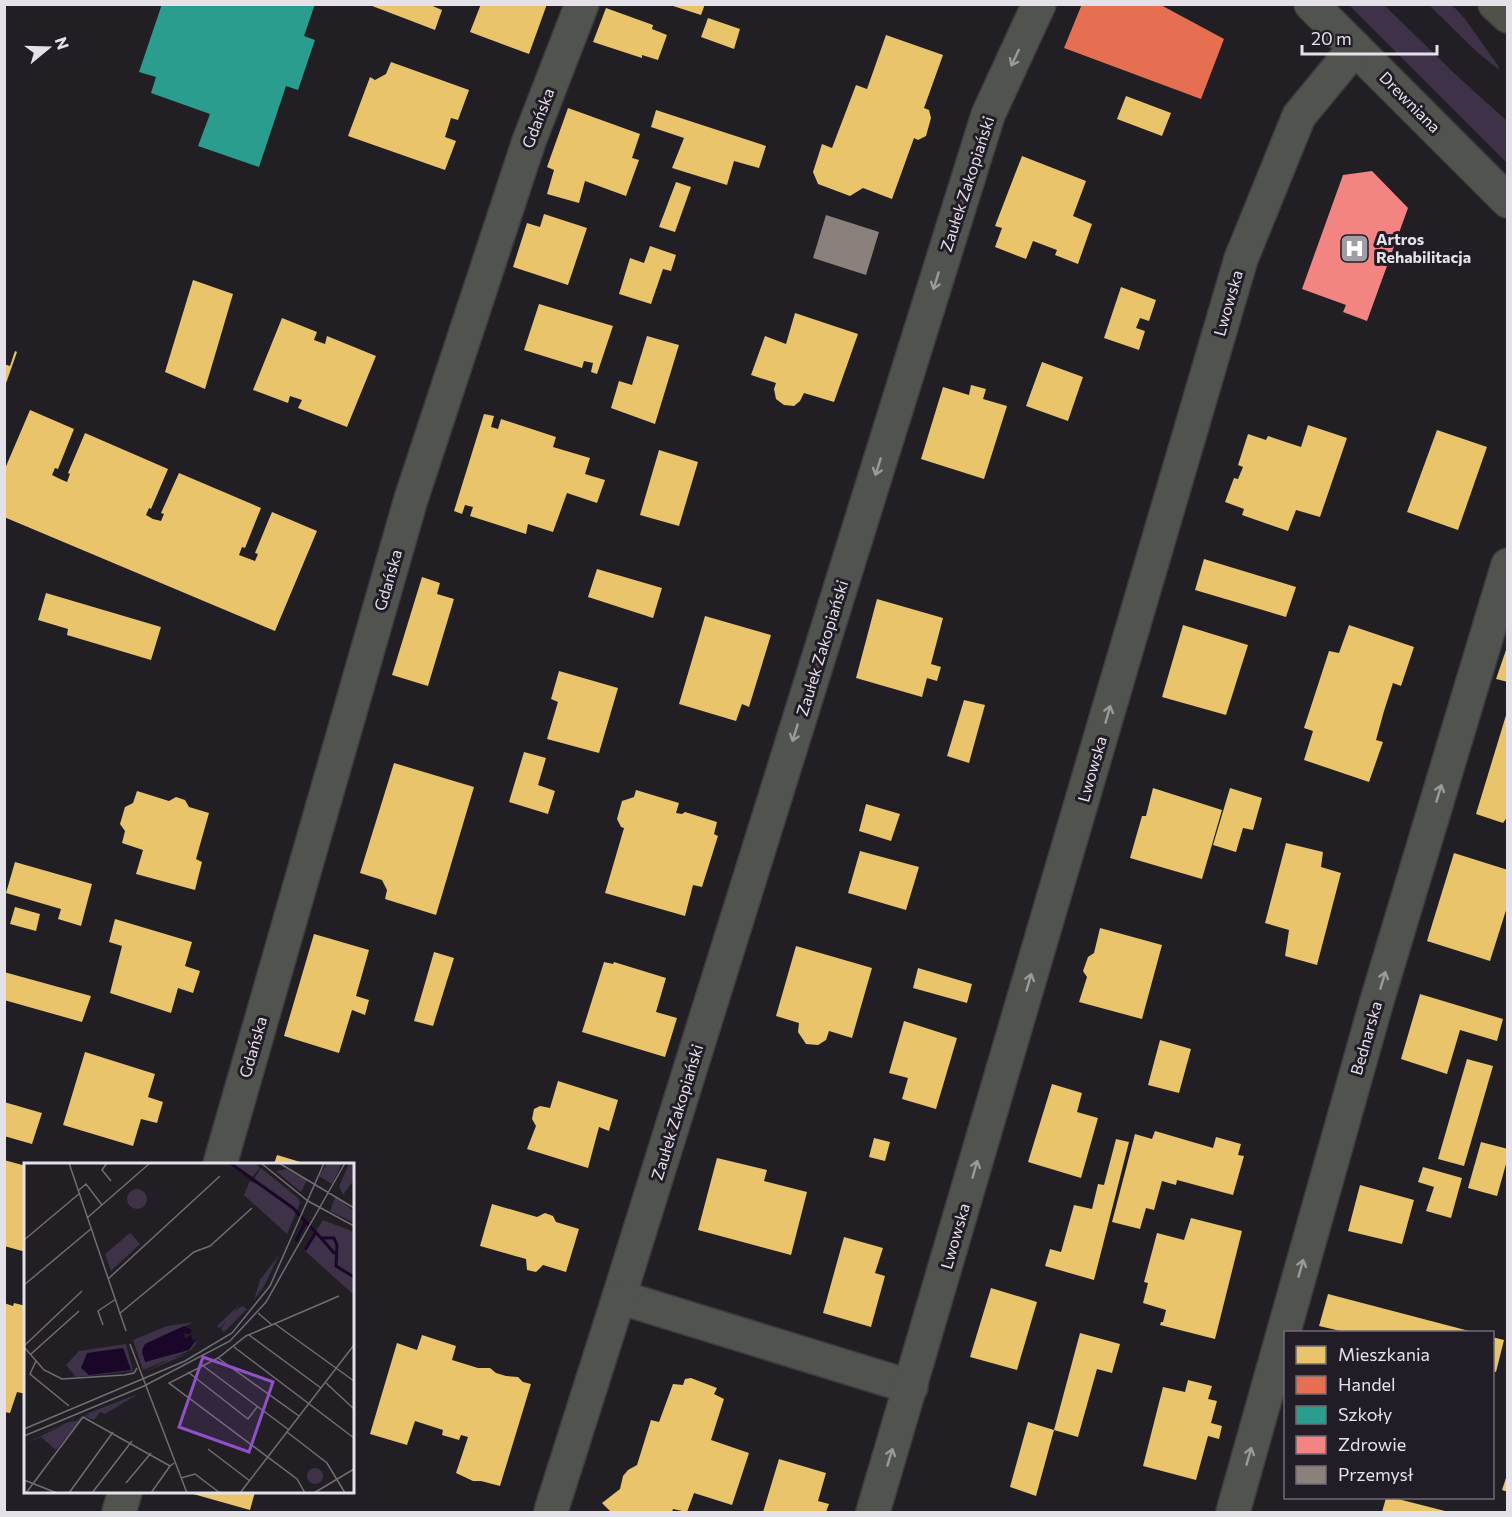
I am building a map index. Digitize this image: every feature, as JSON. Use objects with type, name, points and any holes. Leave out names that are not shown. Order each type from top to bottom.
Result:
[{"type":"main road","points":[[1495,4],[1508,16]]},
{"type":"street","name":"Gdańska","points":[[219,1163],[411,499],[529,141],[582,4]]},
{"type":"street","name":"Zaułek Zakopiański","points":[[551,1511],[988,115],[1039,4]]},
{"type":"street","name":"Drewniana","points":[[1311,4],[1508,201]]},
{"type":"street","name":"Lwowska","points":[[873,1512],[1241,259],[1299,116],[1355,48]]},
{"type":"street","name":"Bednarska","points":[[1233,1512],[1376,1004],[1508,565]]},
{"type":"street","points":[[619,1297],[911,1387]]},
{"type":"street","points":[[119,1512],[124,1493]]},
{"type":"shaded area","points":[[1349,5],[1384,5],[1507,121],[1507,163]]},
{"type":"shaded area","points":[[1429,5],[1452,5],[1465,19],[1499,67],[1498,69],[1477,52]]},
{"type":"building: Mieszkania","points":[[367,4],[428,4],[442,10],[435,30]]},
{"type":"building: Mieszkania","points":[[481,4],[547,4],[529,54],[470,32]]},
{"type":"building: Mieszkania","points":[[667,4],[705,4],[701,15]]},
{"type":"building: Mieszkania","points":[[606,8],[653,25],[652,29],[667,35],[658,60],[642,55],[642,58],[593,42]]},
{"type":"building: Mieszkania","points":[[708,18],[740,29],[734,49],[701,37]]},
{"type":"building: Mieszkania","points":[[886,35],[943,55],[924,108],[929,110],[931,118],[926,136],[918,140],[914,138],[892,199],[863,188],[850,196],[818,184],[813,172],[822,144],[832,148],[856,85],[867,89]]},
{"type":"building: Mieszkania","points":[[391,62],[469,90],[458,120],[451,118],[445,137],[456,141],[445,170],[348,136],[370,77],[375,80],[386,74]]},
{"type":"building: Mieszkania","points":[[1126,96],[1171,113],[1162,136],[1117,119]]},
{"type":"building: Mieszkania","points":[[568,108],[640,134],[632,158],[639,160],[626,196],[585,181],[579,203],[547,194],[554,170],[547,167]]},
{"type":"building: Mieszkania","points":[[656,110],[766,146],[759,168],[734,161],[727,185],[672,168],[684,138],[651,127]]},
{"type":"building: Mieszkania","points":[[1022,156],[1086,181],[1073,216],[1092,224],[1078,264],[1055,255],[1057,250],[1033,241],[1026,259],[995,247],[1002,228],[995,226]]},
{"type":"building: Mieszkania","points":[[676,182],[691,187],[675,232],[659,227]]},
{"type":"building: Mieszkania","points":[[544,214],[587,228],[568,285],[513,267],[527,223],[540,227]]},
{"type":"building: Mieszkania","points":[[650,246],[676,255],[671,271],[663,269],[651,304],[619,294],[630,258],[644,263]]},
{"type":"building: Mieszkania","points":[[193,280],[233,294],[205,389],[165,372]]},
{"type":"building: Mieszkania","points":[[1121,287],[1156,300],[1149,321],[1140,318],[1136,328],[1145,331],[1139,350],[1104,338]]},
{"type":"building: Mieszkania","points":[[539,304],[613,326],[597,374],[591,372],[593,363],[584,361],[582,368],[524,350]]},
{"type":"building: Mieszkania","points":[[795,313],[858,334],[834,402],[804,393],[794,406],[784,405],[776,399],[774,389],[776,383],[751,375],[765,336],[786,344]]},
{"type":"building: Mieszkania","points":[[282,318],[317,332],[314,340],[325,344],[327,336],[376,356],[347,427],[298,408],[302,400],[290,396],[288,403],[253,390]]},
{"type":"building: Mieszkania","points":[[647,336],[679,345],[655,424],[611,408],[619,381],[632,385]]},
{"type":"building: Mieszkania","points":[[15,351],[17,352],[4,389],[4,364],[10,366]]},
{"type":"building: Mieszkania","points":[[1042,362],[1083,377],[1068,421],[1026,406]]},
{"type":"building: Mieszkania","points":[[971,385],[986,389],[983,399],[1007,406],[984,479],[921,459],[943,387],[969,395]]},
{"type":"building: Mieszkania","points":[[30,410],[74,429],[58,469],[55,468],[52,475],[67,482],[70,474],[68,473],[85,433],[168,469],[151,509],[149,508],[146,515],[153,519],[161,521],[164,514],[161,513],[179,473],[261,508],[245,548],[242,547],[239,555],[255,561],[258,554],[255,553],[272,512],[317,531],[275,631],[4,517],[4,471]]},
{"type":"building: Mieszkania","points":[[484,414],[494,416],[491,427],[498,429],[501,419],[556,437],[553,447],[590,458],[585,474],[605,480],[597,503],[567,493],[553,532],[528,524],[526,534],[470,516],[473,507],[465,505],[462,514],[454,511]]},
{"type":"building: Mieszkania","points":[[1308,425],[1347,438],[1320,517],[1296,510],[1288,531],[1242,515],[1244,509],[1225,502],[1234,478],[1238,479],[1243,467],[1238,465],[1248,434],[1266,440],[1268,436],[1301,447]]},
{"type":"building: Mieszkania","points":[[1437,430],[1487,447],[1458,530],[1407,512]]},
{"type":"building: Mieszkania","points":[[659,450],[698,462],[679,526],[640,515]]},
{"type":"building: Mieszkania","points":[[1204,559],[1296,587],[1286,617],[1195,590]]},
{"type":"building: Mieszkania","points":[[597,569],[662,588],[653,618],[588,597]]},
{"type":"building: Mieszkania","points":[[422,577],[440,583],[437,594],[454,599],[428,686],[392,675]]},
{"type":"building: Mieszkania","points":[[46,593],[161,627],[151,660],[67,635],[68,629],[38,620]]},
{"type":"building: Mieszkania","points":[[877,599],[943,618],[931,664],[941,667],[937,681],[927,678],[922,697],[856,678]]},
{"type":"building: Mieszkania","points":[[705,616],[771,635],[749,707],[742,704],[736,721],[679,704]]},
{"type":"building: Mieszkania","points":[[1183,625],[1248,645],[1226,715],[1162,697]]},
{"type":"building: Mieszkania","points":[[1349,625],[1414,647],[1401,686],[1393,683],[1376,740],[1383,742],[1369,782],[1304,760],[1313,731],[1304,728],[1329,651],[1339,653]]},
{"type":"building: Mieszkania","points":[[1506,650],[1508,651],[1508,682],[1496,679]]},
{"type":"building: Mieszkania","points":[[559,671],[618,688],[599,753],[547,739],[558,702],[551,699]]},
{"type":"building: Mieszkania","points":[[964,700],[985,705],[969,763],[947,756]]},
{"type":"building: Mieszkania","points":[[1507,712],[1508,816],[1503,823],[1476,814]]},
{"type":"building: Mieszkania","points":[[524,752],[546,758],[538,785],[555,791],[548,814],[509,802]]},
{"type":"building: Mieszkania","points":[[394,763],[474,787],[436,915],[385,899],[387,890],[382,880],[360,873]]},
{"type":"building: Mieszkania","points":[[1153,788],[1222,810],[1202,879],[1130,858],[1142,816],[1146,816]]},
{"type":"building: Mieszkania","points":[[1230,788],[1262,798],[1253,830],[1243,828],[1236,852],[1213,845]]},
{"type":"building: Mieszkania","points":[[636,790],[679,803],[676,813],[685,812],[717,822],[714,834],[718,836],[702,887],[693,885],[685,916],[605,893],[624,828],[617,819],[622,801],[634,797]]},
{"type":"building: Mieszkania","points":[[137,791],[169,801],[176,797],[185,800],[189,807],[209,813],[196,859],[202,862],[195,890],[136,874],[143,850],[122,843],[125,831],[120,824],[125,807],[133,803]]},
{"type":"building: Mieszkania","points":[[866,804],[900,814],[891,841],[859,831]]},
{"type":"building: Mieszkania","points":[[1286,843],[1323,852],[1321,867],[1341,873],[1317,965],[1285,956],[1289,930],[1265,923]]},
{"type":"building: Mieszkania","points":[[860,851],[919,867],[906,910],[848,893]]},
{"type":"building: Mieszkania","points":[[1454,853],[1508,870],[1508,904],[1490,961],[1427,941]]},
{"type":"building: Mieszkania","points":[[15,862],[92,884],[81,926],[58,919],[61,909],[6,893]]},
{"type":"building: Mieszkania","points":[[15,907],[40,914],[36,931],[10,924]]},
{"type":"building: Mieszkania","points":[[115,919],[192,942],[185,966],[200,971],[193,993],[178,988],[171,1013],[110,993],[122,946],[109,942]]},
{"type":"building: Mieszkania","points":[[1100,928],[1162,945],[1142,1019],[1079,1002],[1087,977],[1083,971],[1088,957],[1094,953]]},
{"type":"building: Mieszkania","points":[[314,934],[369,950],[356,996],[369,1000],[365,1015],[352,1010],[339,1053],[284,1036]]},
{"type":"building: Mieszkania","points":[[796,946],[872,968],[852,1038],[829,1031],[826,1040],[818,1045],[806,1044],[798,1032],[799,1023],[776,1016]]},
{"type":"building: Mieszkania","points":[[434,952],[454,958],[433,1026],[414,1021]]},
{"type":"building: Mieszkania","points":[[604,962],[613,964],[614,962],[666,978],[656,1012],[677,1018],[665,1057],[582,1032]]},
{"type":"building: Mieszkania","points":[[918,968],[972,984],[967,1003],[913,988]]},
{"type":"building: Mieszkania","points":[[4,972],[91,996],[82,1022],[4,1000]]},
{"type":"building: Mieszkania","points":[[1420,994],[1503,1019],[1497,1041],[1460,1030],[1447,1074],[1401,1059]]},
{"type":"building: Mieszkania","points":[[904,1021],[957,1038],[936,1109],[902,1099],[908,1078],[889,1073]]},
{"type":"building: Mieszkania","points":[[1160,1040],[1191,1049],[1179,1093],[1148,1085]]},
{"type":"building: Mieszkania","points":[[85,1052],[155,1074],[148,1097],[163,1102],[157,1123],[141,1119],[133,1146],[63,1125]]},
{"type":"building: Mieszkania","points":[[1467,1059],[1493,1066],[1464,1166],[1438,1159]]},
{"type":"building: Mieszkania","points":[[558,1081],[618,1100],[609,1131],[599,1127],[588,1168],[527,1149],[536,1126],[532,1119],[534,1109],[540,1106],[550,1108]]},
{"type":"building: Mieszkania","points":[[1052,1084],[1082,1093],[1077,1112],[1098,1118],[1081,1178],[1028,1162]]},
{"type":"building: Mieszkania","points":[[4,1102],[42,1113],[32,1144],[4,1136]]},
{"type":"building: Mieszkania","points":[[1155,1131],[1213,1148],[1216,1137],[1241,1144],[1238,1155],[1244,1156],[1233,1195],[1177,1180],[1176,1185],[1162,1181],[1154,1210],[1146,1208],[1140,1229],[1112,1222],[1135,1134],[1152,1139]]},
{"type":"building: Mieszkania","points":[[874,1138],[890,1142],[885,1161],[869,1157]]},
{"type":"building: Mieszkania","points":[[1116,1139],[1129,1142],[1094,1280],[1045,1266],[1050,1249],[1061,1252],[1074,1205],[1092,1209],[1098,1184],[1104,1185]]},
{"type":"building: Mieszkania","points":[[1481,1142],[1508,1149],[1508,1157],[1497,1196],[1468,1188]]},
{"type":"building: Mieszkania","points":[[277,1155],[304,1163],[274,1163]]},
{"type":"building: Mieszkania","points":[[717,1158],[767,1170],[764,1181],[807,1192],[791,1255],[698,1230]]},
{"type":"building: Mieszkania","points":[[4,1160],[24,1165],[24,1251],[4,1246]]},
{"type":"building: Mieszkania","points":[[1423,1167],[1462,1178],[1451,1218],[1426,1211],[1434,1187],[1418,1182]]},
{"type":"building: Mieszkania","points":[[1360,1185],[1414,1200],[1402,1244],[1348,1231]]},
{"type":"building: Mieszkania","points":[[492,1204],[537,1217],[545,1213],[553,1216],[556,1222],[579,1229],[566,1272],[543,1265],[536,1272],[527,1270],[526,1259],[480,1246]]},
{"type":"building: Mieszkania","points":[[1191,1218],[1242,1231],[1215,1339],[1160,1325],[1166,1310],[1143,1303],[1148,1283],[1144,1282],[1157,1233],[1184,1240]]},
{"type":"building: Mieszkania","points":[[844,1237],[883,1248],[875,1273],[885,1276],[871,1327],[823,1313]]},
{"type":"building: Mieszkania","points":[[991,1288],[1037,1302],[1017,1370],[970,1357]]},
{"type":"building: Mieszkania","points":[[1328,1294],[1469,1331],[1341,1331],[1319,1326]]},
{"type":"building: Mieszkania","points":[[4,1303],[13,1306],[14,1303],[24,1306],[24,1394],[17,1392],[10,1413],[4,1412]]},
{"type":"building: Mieszkania","points":[[1080,1333],[1120,1344],[1112,1373],[1097,1369],[1078,1437],[1054,1430]]},
{"type":"building: Mieszkania","points":[[422,1335],[456,1346],[452,1360],[478,1368],[490,1368],[496,1373],[518,1377],[523,1382],[531,1384],[500,1486],[473,1481],[456,1473],[468,1437],[461,1435],[459,1440],[442,1435],[443,1430],[415,1421],[407,1445],[370,1434],[397,1343],[417,1350]]},
{"type":"building: Mieszkania","points":[[1494,1338],[1504,1340],[1496,1372],[1494,1372]]},
{"type":"building: Mieszkania","points":[[691,1378],[717,1388],[714,1394],[724,1399],[711,1440],[749,1453],[732,1505],[694,1493],[687,1512],[673,1509],[672,1512],[611,1512],[602,1503],[620,1489],[623,1476],[637,1465],[651,1420],[659,1422],[673,1384],[683,1385],[685,1379]]},
{"type":"building: Mieszkania","points":[[1188,1380],[1212,1386],[1208,1399],[1217,1401],[1211,1423],[1222,1426],[1219,1439],[1208,1436],[1196,1480],[1143,1466],[1163,1387],[1185,1392]]},
{"type":"building: Mieszkania","points":[[1028,1422],[1054,1430],[1036,1496],[1010,1487]]},
{"type":"building: Mieszkania","points":[[779,1459],[826,1473],[818,1501],[829,1504],[826,1512],[763,1512]]},
{"type":"building: Mieszkania","points":[[1508,1475],[1508,1492],[1502,1490]]},
{"type":"building: Mieszkania","points":[[190,1493],[255,1493],[250,1510]]},
{"type":"building: Mieszkania","points":[[1386,1499],[1398,1499],[1449,1512],[1382,1512]]},
{"type":"building: Handel","points":[[1082,4],[1159,4],[1224,39],[1201,99],[1064,48]]},
{"type":"building: Szkoły","points":[[162,4],[315,4],[304,36],[315,40],[298,90],[286,86],[259,167],[198,146],[210,114],[151,93],[156,77],[139,72]]},
{"type":"building: Zdrowie","name":"Artros Rehabilitacja","points":[[1372,171],[1408,208],[1367,321],[1343,312],[1346,305],[1302,289],[1343,175]]},
{"type":"building: Przemysł","points":[[826,215],[879,232],[866,275],[813,258]]},
{"type":"place","name":"Artros Rehabilitacja","points":[[1355,248]]}]
